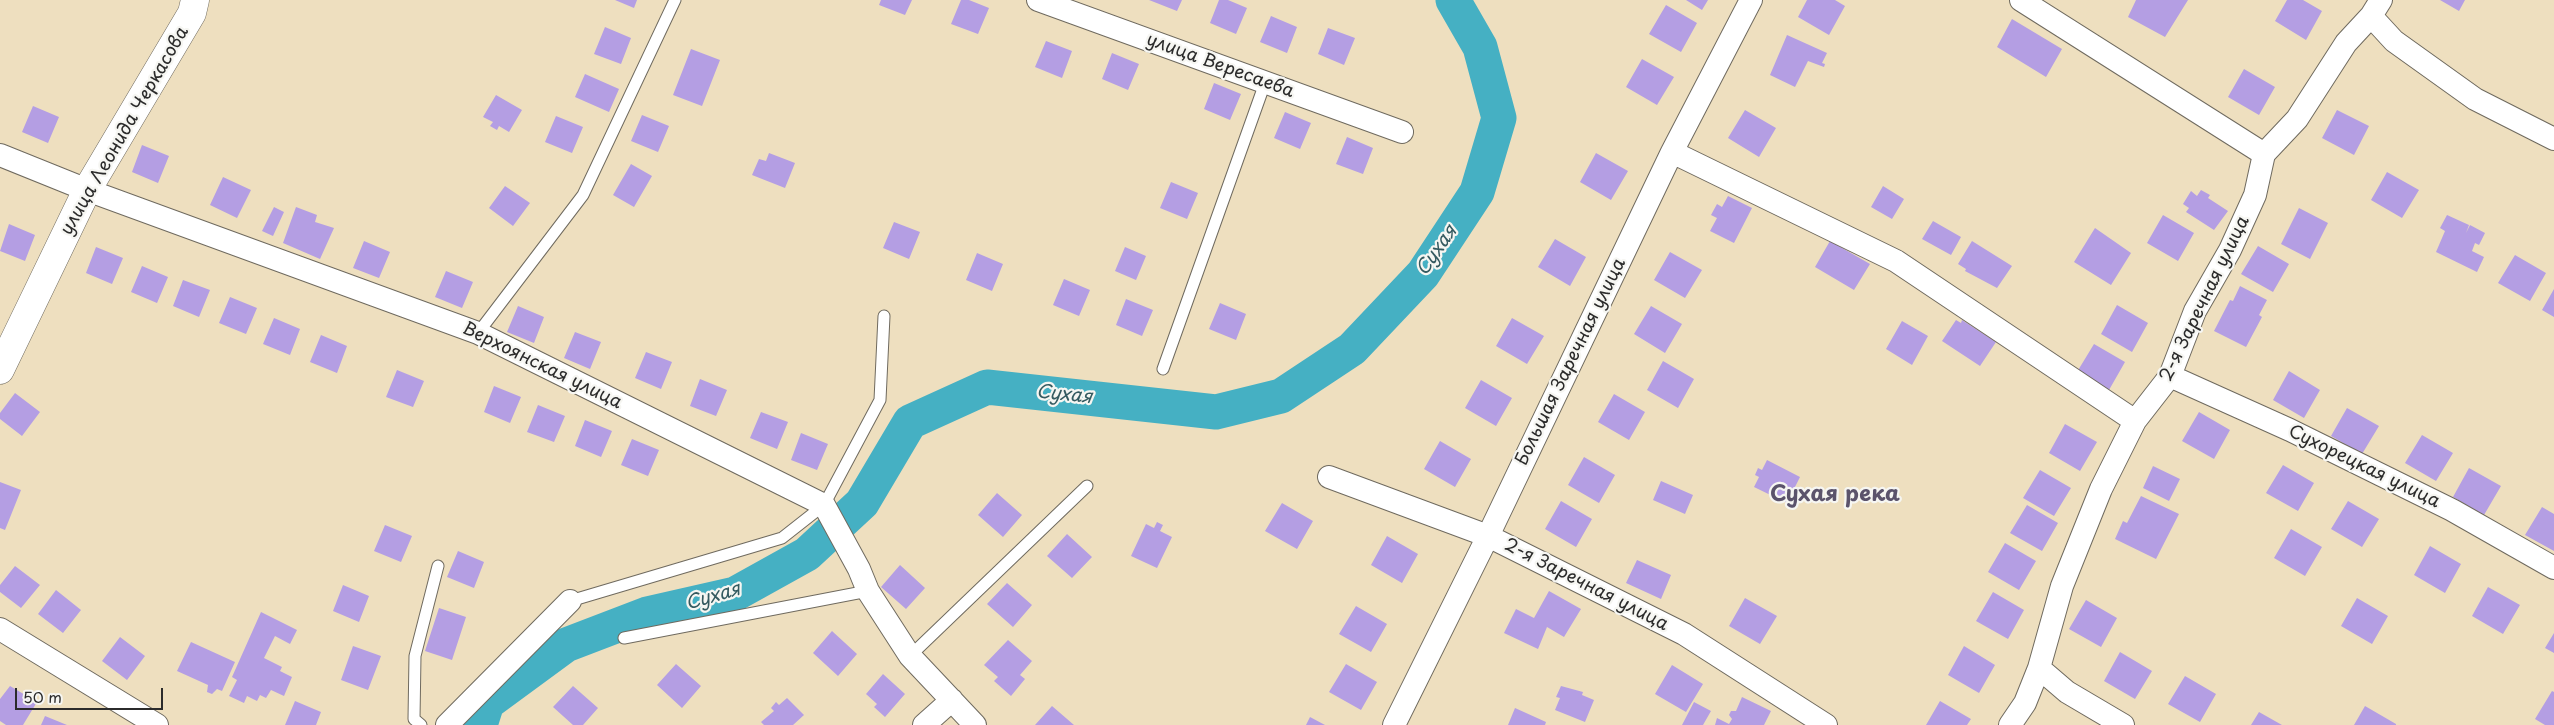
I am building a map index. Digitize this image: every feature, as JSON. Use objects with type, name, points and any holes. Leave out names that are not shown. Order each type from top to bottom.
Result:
[{"type":"street","name":"улица Леонида Черкасова","points":[[0,370],[87,190],[192,13],[195,0]]},
{"type":"street","name":"улица Вересаева","points":[[1038,0],[1402,132]]},
{"type":"street","name":"Большая Заречная улица","points":[[1394,725],[1488,536],[1672,152],[1751,0]]},
{"type":"street","points":[[2021,0],[2264,154],[2297,119],[2346,43],[2376,8],[2394,41],[2475,99],[2554,139]]},
{"type":"street","points":[[1672,152],[1896,262],[2135,421]]},
{"type":"street","name":"2-я Заречная улица","points":[[2010,725],[2025,703],[2039,668],[2062,586],[2101,489],[2135,421],[2170,376],[2195,311],[2230,250],[2255,194],[2264,154]]},
{"type":"street","name":"Верхоянская улица","points":[[0,155],[87,190],[478,333],[824,506]]},
{"type":"street","name":"Сухорецкая улица","points":[[2170,376],[2290,430],[2443,506],[2554,568]]},
{"type":"street","name":"2-я Заречная улица","points":[[1329,477],[1488,536],[1684,634],[1826,725]]},
{"type":"street","points":[[824,506],[860,569],[868,591],[910,656],[975,725]]},
{"type":"street","points":[[447,725],[570,601]]},
{"type":"street","points":[[0,629],[157,725]]},
{"type":"street","points":[[2039,668],[2067,692],[2123,725]]},
{"type":"street","points":[[2025,703],[2067,692]]},
{"type":"street","points":[[924,725],[952,700]]},
{"type":"lane","points":[[478,333],[583,195],[675,0]]},
{"type":"lane","points":[[1163,369],[1265,83]]},
{"type":"lane","points":[[570,601],[782,538],[824,506],[880,400],[884,316]]},
{"type":"lane","points":[[910,656],[1087,486]]},
{"type":"lane","points":[[422,725],[414,719],[415,656],[438,566]]},
{"type":"lane","points":[[624,638],[868,591]]},
{"type":"building","points":[[615,0],[637,0],[634,8]]},
{"type":"building","points":[[881,0],[912,0],[905,15],[879,5]]},
{"type":"building","points":[[961,0],[969,0],[989,8],[978,34],[951,24]]},
{"type":"building","points":[[1149,0],[1182,0],[1177,11]]},
{"type":"building","points":[[1219,0],[1228,0],[1247,8],[1236,34],[1210,23]]},
{"type":"building","points":[[1686,0],[1708,0],[1702,10]]},
{"type":"building","points":[[1807,0],[1835,0],[1845,6],[1829,35],[1798,17]]},
{"type":"building","points":[[2136,0],[2188,0],[2165,37],[2128,17]]},
{"type":"building","points":[[2287,0],[2303,0],[2322,11],[2306,40],[2275,21]]},
{"type":"building","points":[[2440,0],[2465,0],[2459,11]]},
{"type":"building","points":[[1666,5],[1697,23],[1681,52],[1649,34]]},
{"type":"building","points":[[1271,16],[1297,27],[1287,53],[1260,42]]},
{"type":"building","points":[[2012,19],[2062,49],[2046,77],[1997,47]]},
{"type":"building","points":[[605,27],[631,38],[621,64],[594,54]]},
{"type":"building","points":[[1328,28],[1355,38],[1344,65],[1318,54]]},
{"type":"building","points":[[1787,35],[1827,53],[1822,63],[1825,64],[1824,67],[1808,61],[1795,87],[1770,75]]},
{"type":"building","points":[[1046,41],[1072,51],[1062,78],[1035,67]]},
{"type":"building","points":[[691,49],[720,60],[702,106],[673,95]]},
{"type":"building","points":[[1112,53],[1139,64],[1128,90],[1102,79]]},
{"type":"building","points":[[1642,59],[1674,77],[1657,105],[1626,87]]},
{"type":"building","points":[[2244,69],[2275,87],[2259,115],[2228,97]]},
{"type":"building","points":[[585,74],[619,89],[609,112],[575,97]]},
{"type":"building","points":[[1214,83],[1241,94],[1230,120],[1204,109]]},
{"type":"building","points":[[496,95],[522,110],[509,132],[499,126],[497,130],[490,126],[493,122],[483,117]]},
{"type":"building","points":[[33,106],[59,117],[48,143],[22,132]]},
{"type":"building","points":[[1745,110],[1776,128],[1759,157],[1728,138]]},
{"type":"building","points":[[2337,110],[2369,126],[2354,155],[2322,138]]},
{"type":"building","points":[[1285,112],[1311,123],[1300,149],[1274,138]]},
{"type":"building","points":[[642,115],[669,126],[658,152],[631,141]]},
{"type":"building","points":[[556,116],[583,127],[572,153],[545,142]]},
{"type":"building","points":[[1347,137],[1373,148],[1363,174],[1336,164]]},
{"type":"building","points":[[142,145],[169,156],[158,183],[132,172]]},
{"type":"building","points":[[769,153],[795,163],[785,188],[752,175],[759,159],[766,161]]},
{"type":"building","points":[[1596,153],[1628,171],[1611,200],[1580,182]]},
{"type":"building","points":[[631,164],[652,176],[634,207],[613,195]]},
{"type":"building","points":[[2387,172],[2419,190],[2402,218],[2371,200]]},
{"type":"building","points":[[223,177],[251,190],[237,218],[210,205]]},
{"type":"building","points":[[1171,182],[1198,193],[1187,219],[1160,208]]},
{"type":"building","points":[[505,186],[530,203],[513,226],[489,208]]},
{"type":"building","points":[[1883,186],[1904,199],[1892,219],[1871,207]]},
{"type":"building","points":[[2201,190],[2210,195],[2208,198],[2228,211],[2214,230],[2186,212],[2189,208],[2183,204],[2191,191],[2197,196]]},
{"type":"building","points":[[1728,196],[1752,208],[1734,243],[1710,231],[1717,218],[1711,215],[1717,204],[1722,207]]},
{"type":"building","points":[[274,207],[284,212],[273,236],[262,231]]},
{"type":"building","points":[[296,207],[317,215],[315,222],[334,228],[320,259],[283,243]]},
{"type":"building","points":[[2299,208],[2328,223],[2310,259],[2281,244]]},
{"type":"building","points":[[2163,215],[2194,233],[2178,261],[2147,243]]},
{"type":"building","points":[[2447,215],[2469,225],[2466,233],[2470,225],[2485,233],[2479,245],[2475,243],[2472,251],[2484,257],[2477,272],[2436,252],[2445,231],[2440,228]]},
{"type":"building","points":[[1933,221],[1961,237],[1951,255],[1922,239]]},
{"type":"building","points":[[894,222],[920,232],[909,259],[883,248]]},
{"type":"building","points":[[9,224],[35,235],[25,261],[0,251]]},
{"type":"building","points":[[2095,228],[2131,253],[2111,285],[2074,262]]},
{"type":"building","points":[[1555,239],[1586,257],[1570,286],[1538,267]]},
{"type":"building","points":[[364,241],[390,252],[379,278],[353,268]]},
{"type":"building","points":[[1830,241],[1870,264],[1854,290],[1815,267]]},
{"type":"building","points":[[1972,241],[2012,266],[1997,288],[1965,271],[1966,269],[1958,264]]},
{"type":"building","points":[[2258,246],[2289,264],[2273,292],[2241,274]]},
{"type":"building","points":[[96,247],[123,258],[112,284],[86,273]]},
{"type":"building","points":[[1125,247],[1146,256],[1136,280],[1115,271]]},
{"type":"building","points":[[1670,252],[1702,270],[1685,298],[1654,280]]},
{"type":"building","points":[[977,253],[1003,264],[992,291],[966,280]]},
{"type":"building","points":[[2515,255],[2546,273],[2530,301],[2498,283]]},
{"type":"building","points":[[142,266],[168,277],[157,303],[131,292]]},
{"type":"building","points":[[446,271],[473,282],[462,308],[435,297]]},
{"type":"building","points":[[1064,279],[1090,290],[1079,316],[1053,305]]},
{"type":"building","points":[[183,280],[210,290],[199,317],[173,306]]},
{"type":"building","points":[[2240,286],[2267,300],[2259,315],[2262,317],[2246,347],[2214,331],[2230,300],[2233,301]]},
{"type":"building","points":[[2554,289],[2554,317],[2542,310]]},
{"type":"building","points":[[230,297],[257,308],[246,334],[219,323]]},
{"type":"building","points":[[1126,299],[1153,310],[1142,336],[1116,325]]},
{"type":"building","points":[[1220,303],[1246,314],[1236,340],[1209,329]]},
{"type":"building","points":[[2117,305],[2148,323],[2132,352],[2101,334]]},
{"type":"building","points":[[518,306],[544,317],[534,343],[507,332]]},
{"type":"building","points":[[1651,306],[1682,324],[1665,353],[1634,334]]},
{"type":"building","points":[[274,318],[300,329],[290,355],[263,344]]},
{"type":"building","points":[[1512,318],[1544,336],[1527,364],[1496,346]]},
{"type":"building","points":[[1956,320],[1961,323],[1962,320],[1996,342],[1980,366],[1942,341]]},
{"type":"building","points":[[1902,321],[1928,336],[1912,365],[1886,349]]},
{"type":"building","points":[[575,332],[601,342],[590,369],[564,358]]},
{"type":"building","points":[[321,335],[347,346],[337,373],[310,362]]},
{"type":"building","points":[[2094,344],[2125,362],[2109,390],[2077,372]]},
{"type":"building","points":[[646,352],[672,362],[661,389],[635,378]]},
{"type":"building","points":[[1663,361],[1694,379],[1678,408],[1647,390]]},
{"type":"building","points":[[397,370],[424,381],[413,407],[386,397]]},
{"type":"building","points":[[2289,371],[2320,390],[2304,418],[2273,400]]},
{"type":"building","points":[[700,379],[727,390],[716,416],[690,406]]},
{"type":"building","points":[[1481,380],[1512,398],[1496,426],[1465,408]]},
{"type":"building","points":[[494,386],[521,397],[510,423],[484,412]]},
{"type":"building","points":[[15,393],[40,412],[22,436],[0,419],[0,413]]},
{"type":"building","points":[[1614,394],[1645,412],[1629,440],[1598,422]]},
{"type":"building","points":[[538,405],[565,416],[554,442],[527,432]]},
{"type":"building","points":[[2347,408],[2379,426],[2362,454],[2331,436]]},
{"type":"building","points":[[761,412],[788,422],[777,449],[750,438]]},
{"type":"building","points":[[2199,412],[2230,430],[2214,459],[2182,441]]},
{"type":"building","points":[[585,420],[612,431],[601,457],[575,446]]},
{"type":"building","points":[[2065,424],[2097,442],[2080,471],[2049,453]]},
{"type":"building","points":[[801,433],[828,444],[817,470],[791,460]]},
{"type":"building","points":[[2422,435],[2453,453],[2436,481],[2405,463]]},
{"type":"building","points":[[632,439],[659,450],[648,476],[621,465]]},
{"type":"building","points":[[1440,441],[1471,459],[1455,487],[1424,469]]},
{"type":"building","points":[[1584,457],[1615,475],[1599,503],[1568,485]]},
{"type":"building","points":[[1767,460],[1800,477],[1787,503],[1754,487],[1759,477],[1755,475],[1758,468],[1762,470]]},
{"type":"building","points":[[2283,465],[2314,483],[2298,511],[2266,493]]},
{"type":"building","points":[[2153,466],[2180,479],[2169,501],[2143,488]]},
{"type":"building","points":[[2469,468],[2501,486],[2484,515],[2453,497]]},
{"type":"building","points":[[2040,470],[2071,488],[2054,516],[2023,498]]},
{"type":"building","points":[[1661,481],[1693,495],[1685,514],[1653,500]]},
{"type":"building","points":[[0,482],[21,490],[5,530],[0,528]]},
{"type":"building","points":[[997,493],[1022,515],[1003,537],[978,515]]},
{"type":"building","points":[[2141,496],[2179,514],[2156,559],[2115,539],[2123,521],[2127,523]]},
{"type":"building","points":[[1561,501],[1592,519],[1576,547],[1545,529]]},
{"type":"building","points":[[2348,501],[2379,519],[2362,547],[2331,529]]},
{"type":"building","points":[[1282,503],[1313,521],[1297,549],[1265,531]]},
{"type":"building","points":[[2027,505],[2058,523],[2042,551],[2010,533]]},
{"type":"building","points":[[2542,507],[2554,514],[2554,551],[2525,535]]},
{"type":"building","points":[[1157,522],[1163,525],[1160,531],[1172,537],[1157,568],[1131,556],[1146,524],[1154,528]]},
{"type":"building","points":[[385,525],[412,536],[401,562],[374,551]]},
{"type":"building","points":[[2291,529],[2322,547],[2305,576],[2274,558]]},
{"type":"building","points":[[1067,534],[1092,557],[1072,578],[1047,556]]},
{"type":"building","points":[[1387,536],[1418,554],[1402,583],[1371,565]]},
{"type":"building","points":[[2005,543],[2036,561],[2019,590],[1988,572]]},
{"type":"building","points":[[2430,546],[2461,564],[2445,593],[2414,575]]},
{"type":"building","points":[[458,551],[484,562],[474,588],[447,577]]},
{"type":"building","points":[[1637,560],[1671,575],[1661,599],[1626,583]]},
{"type":"building","points":[[900,565],[925,588],[906,609],[881,587]]},
{"type":"building","points":[[15,566],[40,585],[21,608],[0,592],[0,585]]},
{"type":"building","points":[[1007,583],[1032,605],[1013,627],[987,604]]},
{"type":"building","points":[[343,585],[369,596],[359,622],[333,611]]},
{"type":"building","points":[[2488,587],[2520,605],[2503,634],[2472,616]]},
{"type":"building","points":[[56,590],[81,610],[63,633],[38,614]]},
{"type":"building","points":[[1549,591],[1581,609],[1564,637],[1547,627],[1538,649],[1504,633],[1516,609],[1534,618]]},
{"type":"building","points":[[1993,592],[2024,610],[2008,639],[1976,621]]},
{"type":"building","points":[[1745,598],[1777,616],[1760,644],[1729,626]]},
{"type":"building","points":[[2357,598],[2388,616],[2372,644],[2341,626]]},
{"type":"building","points":[[2086,600],[2117,618],[2101,647],[2069,629]]},
{"type":"building","points":[[1356,606],[1387,624],[1371,652],[1339,634]]},
{"type":"building","points":[[439,608],[466,617],[452,660],[425,651]]},
{"type":"building","points":[[261,612],[297,630],[290,644],[275,636],[264,658],[282,667],[280,671],[292,677],[284,696],[271,690],[266,698],[260,695],[257,701],[247,696],[244,703],[229,696],[237,680],[232,677]]},
{"type":"building","points":[[832,631],[857,654],[838,676],[813,653]]},
{"type":"building","points":[[2554,633],[2554,653],[2545,648]]},
{"type":"building","points":[[120,637],[145,656],[127,680],[102,661]]},
{"type":"building","points":[[1008,640],[1032,661],[1020,675],[1025,679],[1011,696],[994,681],[998,677],[984,665]]},
{"type":"building","points":[[191,642],[235,662],[222,691],[217,689],[212,694],[207,692],[208,685],[177,671]]},
{"type":"building","points":[[353,646],[381,656],[368,690],[341,680]]},
{"type":"building","points":[[1964,646],[1995,665],[1979,693],[1948,675]]},
{"type":"building","points":[[2120,652],[2152,671],[2135,699],[2104,681]]},
{"type":"building","points":[[676,664],[701,686],[682,708],[657,685]]},
{"type":"building","points":[[1346,664],[1377,682],[1361,710],[1329,692]]},
{"type":"building","points":[[1672,665],[1703,684],[1686,712],[1655,694]]},
{"type":"building","points":[[883,674],[905,694],[885,717],[874,707],[877,704],[866,694]]},
{"type":"building","points":[[2185,676],[2216,694],[2200,722],[2168,704]]},
{"type":"building","points":[[10,686],[37,702],[23,725],[6,725],[0,721],[0,699]]},
{"type":"building","points":[[573,686],[598,708],[583,725],[573,725],[553,707]]},
{"type":"building","points":[[1561,686],[1583,692],[1582,695],[1594,700],[1585,722],[1555,710],[1560,698],[1556,697]]},
{"type":"building","points":[[2552,691],[2554,692],[2554,725],[2545,725],[2535,719]]},
{"type":"building","points":[[1742,697],[1771,711],[1764,725],[1715,725],[1717,718],[1729,724],[1732,719],[1729,715],[1731,711],[1736,711]]},
{"type":"building","points":[[787,698],[804,715],[793,725],[764,725],[761,722],[774,711],[771,708],[776,702],[779,705]]},
{"type":"building","points":[[295,701],[321,712],[316,725],[285,725]]},
{"type":"building","points":[[1940,701],[1971,719],[1967,725],[1926,725]]},
{"type":"building","points":[[1694,702],[1711,711],[1703,725],[1682,725]]},
{"type":"building","points":[[1052,706],[1074,725],[1035,725]]},
{"type":"building","points":[[2365,706],[2396,724],[2396,725],[2354,725]]},
{"type":"building","points":[[1515,708],[1546,722],[1545,725],[1508,725]]},
{"type":"building","points":[[2259,712],[2282,725],[2251,725]]},
{"type":"building","points":[[45,716],[67,725],[41,725]]},
{"type":"building","points":[[1310,717],[1325,725],[1306,725]]},
{"type":"waterway","name":"Сухая","points":[[480,725],[487,703],[566,645],[647,614],[735,594],[807,554],[862,503],[910,422],[987,387],[1216,412],[1281,396],[1352,349],[1423,274],[1477,192],[1499,118],[1480,47],[1453,0]]},
{"type":"district","name":"Сухая река","points":[[1835,495]]}]
